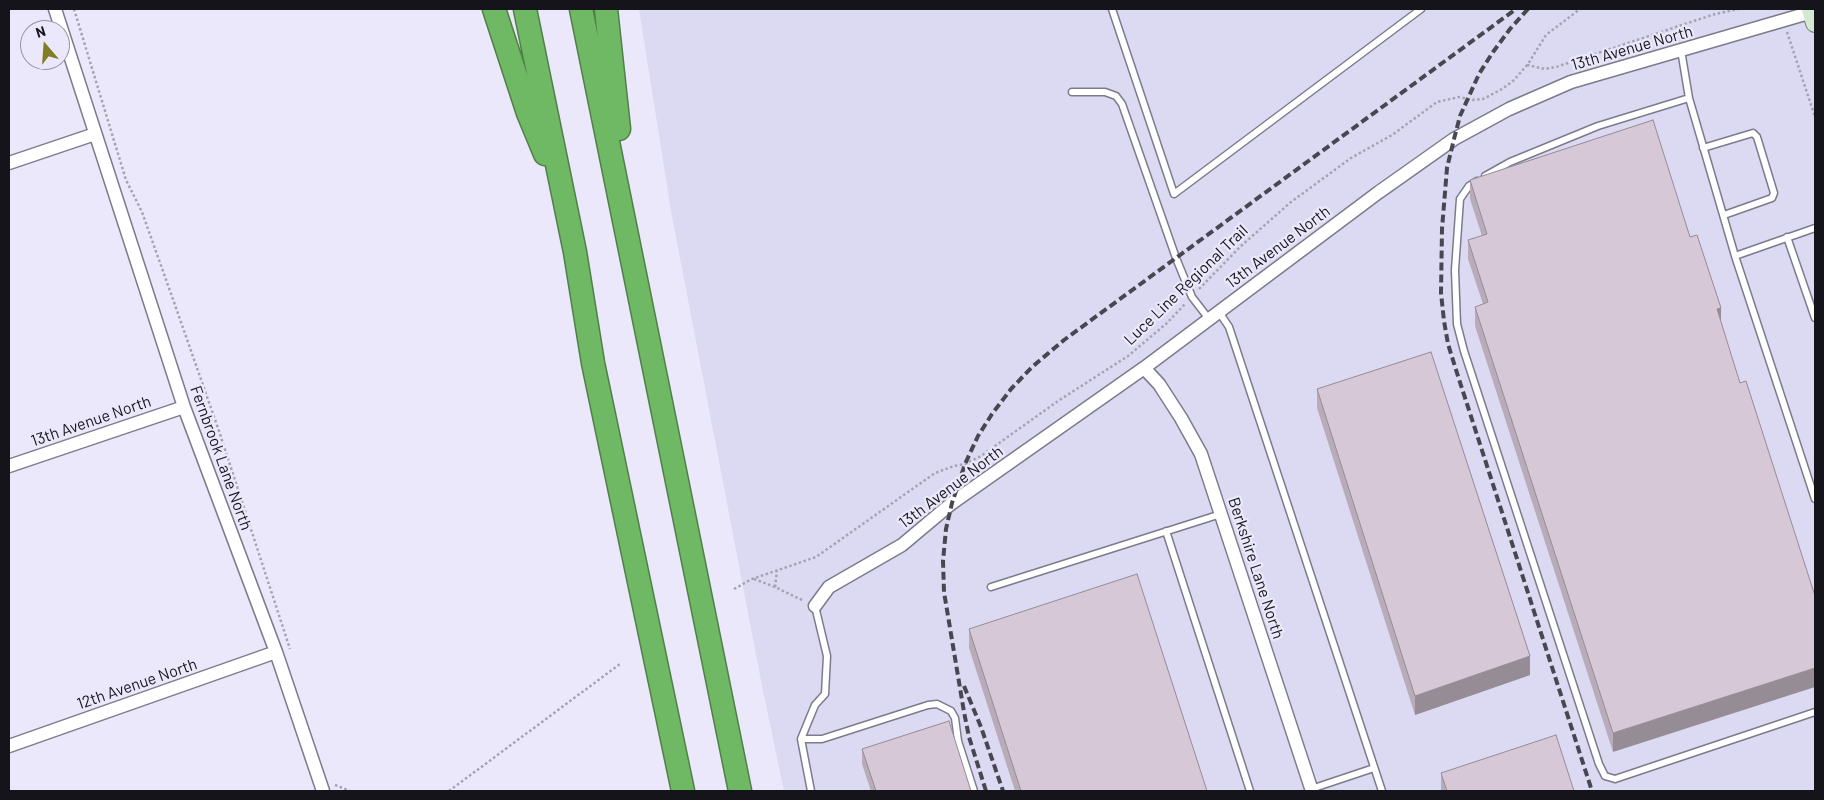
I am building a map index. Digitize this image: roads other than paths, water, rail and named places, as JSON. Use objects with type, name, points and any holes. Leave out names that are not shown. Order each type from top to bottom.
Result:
[{"type":"highway","points":[[494,9],[528,113],[564,197]]},
{"type":"highway","points":[[526,9],[575,252],[593,363],[683,791]]},
{"type":"highway","points":[[581,9],[740,791]]},
{"type":"highway","points":[[606,9],[631,255]]},
{"type":"street","name":"Fernbrook Lane North","points":[[56,9],[184,407],[328,790]]},
{"type":"street","name":"13th Avenue North","points":[[815,606],[829,587],[902,545],[952,503],[1144,368],[1379,192],[1446,144],[1479,124],[1538,95],[1571,82],[1783,21],[1813,15]]},
{"type":"street","points":[[9,163],[95,134]]},
{"type":"street","name":"Berkshire Lane North","points":[[1144,368],[1159,384],[1201,454],[1312,790]]},
{"type":"street","name":"13th Avenue North","points":[[9,466],[184,407]]},
{"type":"street","name":"12th Avenue North","points":[[9,746],[276,652]]},
{"type":"lane","points":[[1112,9],[1174,194],[1421,9]]},
{"type":"lane","points":[[1681,50],[1689,98],[1735,256],[1815,498]]},
{"type":"lane","points":[[1072,92],[1105,92],[1116,96],[1122,104],[1176,258],[1192,297],[1229,327],[1382,791]]},
{"type":"lane","points":[[1689,98],[1589,130],[1510,162],[1469,186],[1460,199],[1455,270],[1457,324],[1464,352],[1599,764],[1605,776],[1615,779],[1815,712]]},
{"type":"lane","points":[[1703,148],[1753,133],[1757,137],[1774,193],[1772,198],[1724,215]]},
{"type":"lane","points":[[1735,256],[1815,228]]},
{"type":"lane","points":[[1787,237],[1815,318]]},
{"type":"lane","points":[[992,587],[1221,514]]},
{"type":"lane","points":[[1166,531],[1250,791]]},
{"type":"lane","points":[[811,791],[802,739],[815,705],[824,694],[827,656],[815,606]]},
{"type":"lane","points":[[802,739],[822,739],[936,704],[951,711],[955,718],[958,741],[974,791]]},
{"type":"lane","points":[[1312,790],[1374,768]]},
{"type":"railway","points":[[986,791],[969,737],[964,712],[944,592],[943,561],[946,529],[952,503],[965,464],[978,436],[992,414],[1011,389],[1032,367],[1064,340],[1516,9]]},
{"type":"railway","points":[[1528,9],[1510,29],[1479,74],[1460,116],[1447,168],[1442,229],[1441,293],[1448,344],[1592,791]]},
{"type":"railway","points":[[964,686],[981,727],[1003,791]]}]
